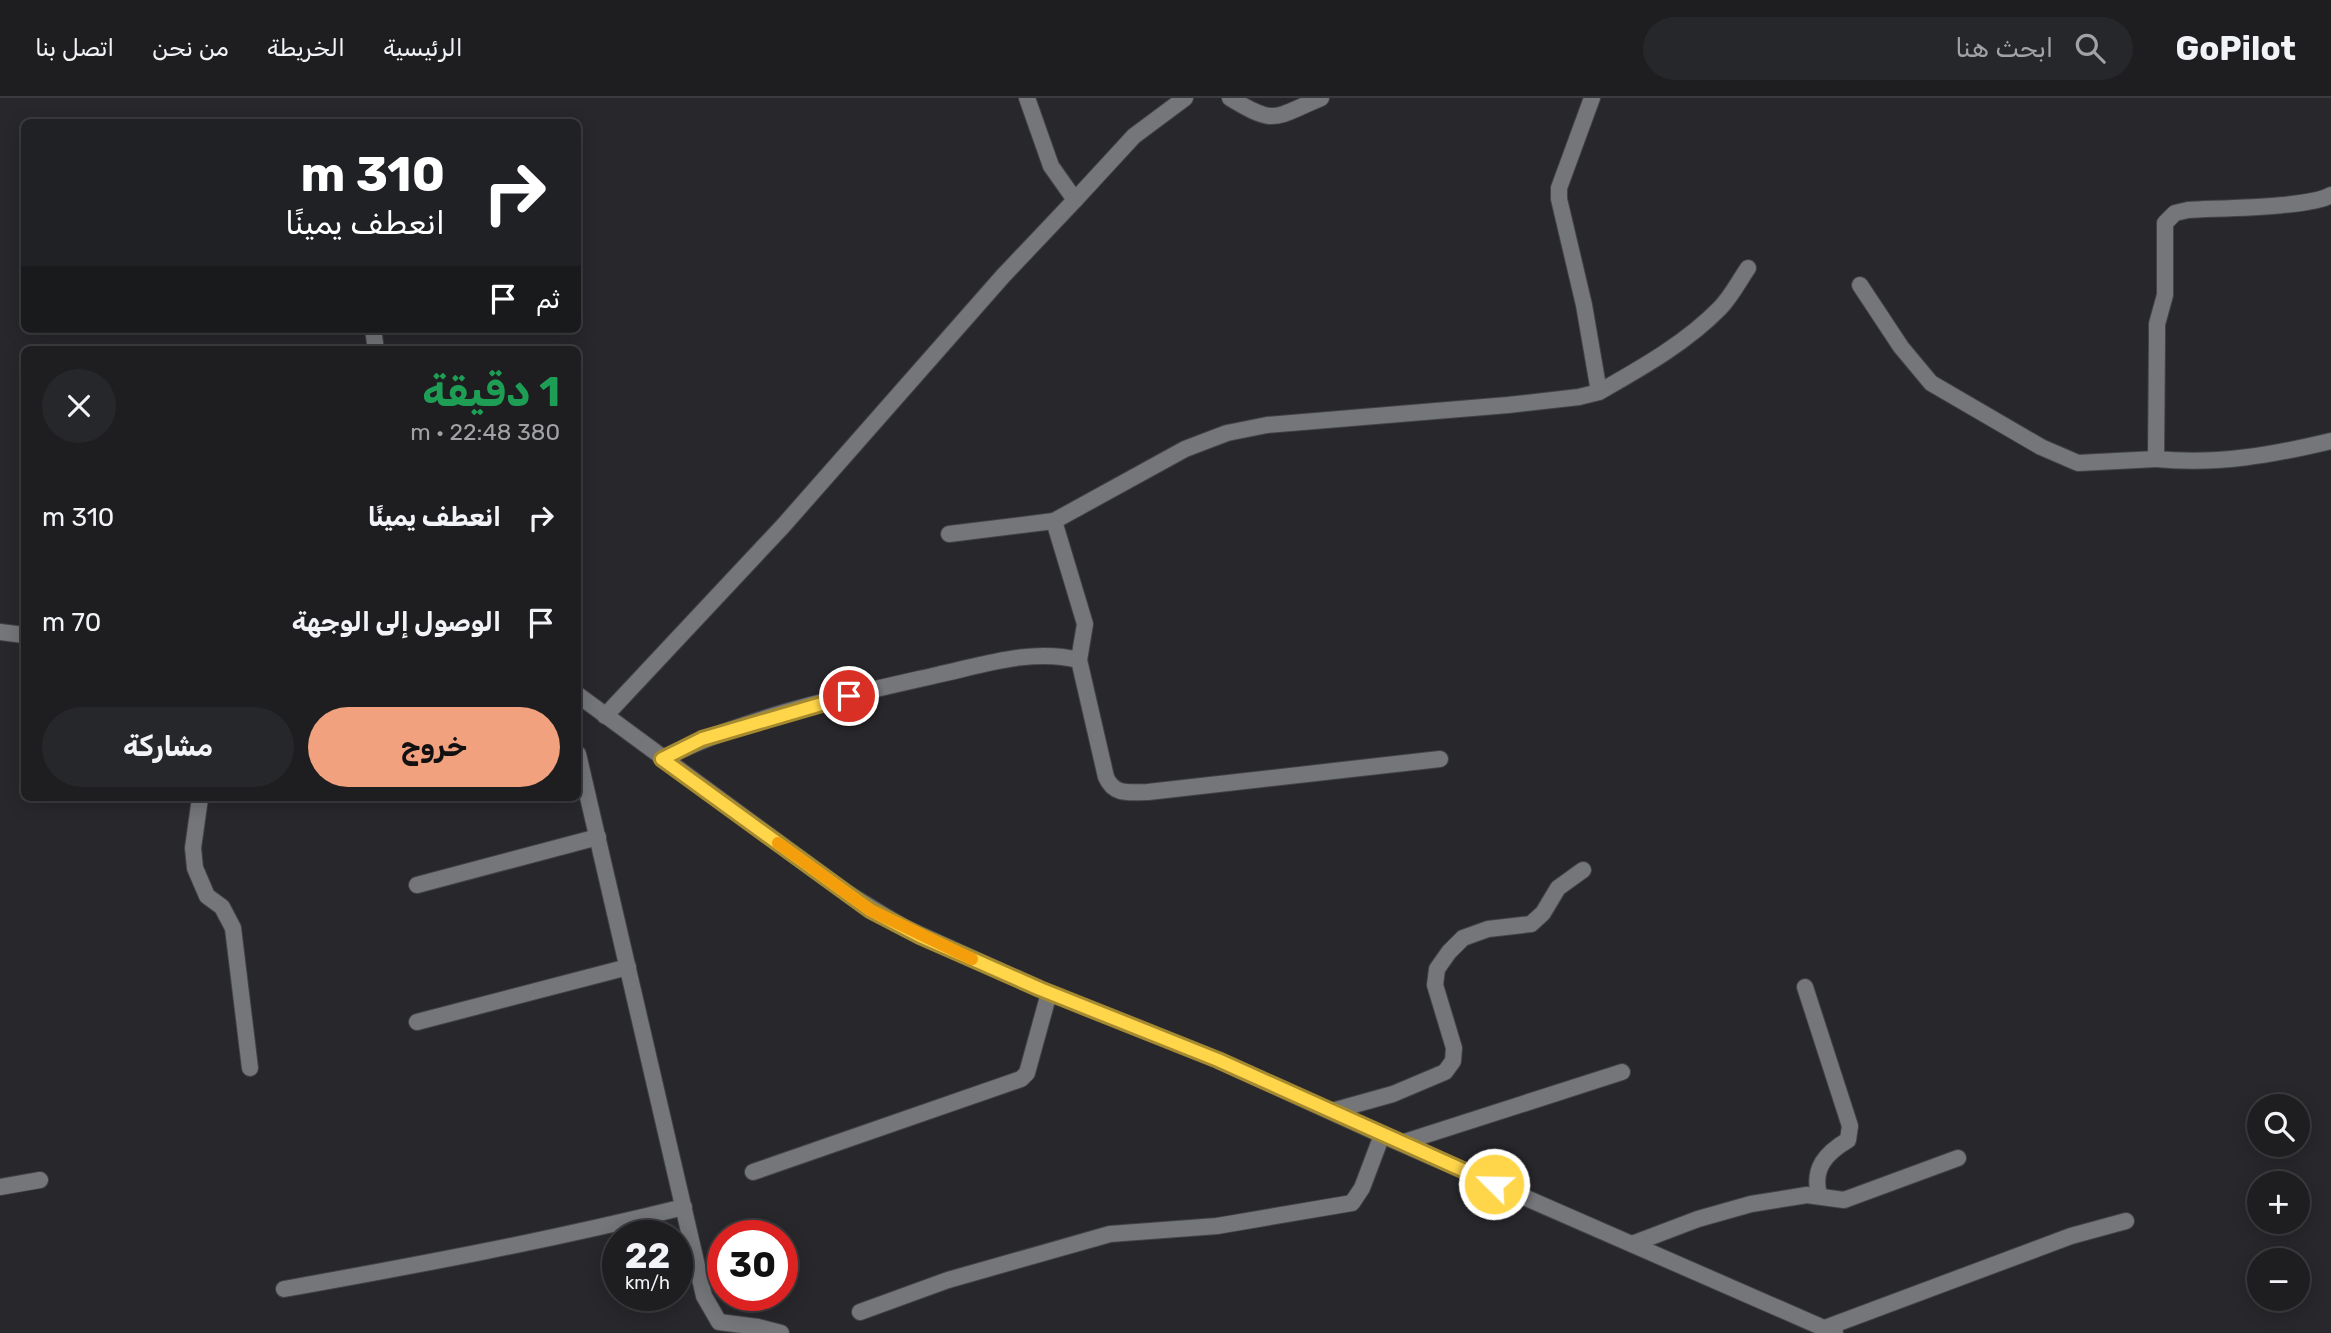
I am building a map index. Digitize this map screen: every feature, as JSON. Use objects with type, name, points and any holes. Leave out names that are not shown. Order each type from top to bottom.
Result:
[{"type":"street","points":[[1027,98],[1051,166],[1075,200]]},
{"type":"street","points":[[605,716],[783,526],[1003,276],[1134,136],[1185,98]]},
{"type":"street","points":[[1230,98],[1261,117],[1277,117],[1321,98]]},
{"type":"street","points":[[1592,98],[1559,188],[1559,199],[1584,305],[1599,392]]},
{"type":"street","points":[[2156,459],[2157,324],[2166,286],[2165,223],[2175,213],[2188,210],[2298,202],[2324,199],[2331,195]]},
{"type":"street","points":[[949,534],[1054,521],[1185,449],[1227,433],[1267,425],[1508,405],[1579,397],[1599,392],[1633,373],[1699,327],[1722,306],[1748,268]]},
{"type":"street","points":[[1860,285],[1901,347],[1931,383],[2040,447],[2078,463],[2156,459],[2205,462],[2240,459],[2331,441]]},
{"type":"street","points":[[1054,521],[1085,624],[1079,660],[1106,777],[1117,792],[1148,792],[1440,759]]},
{"type":"street","points":[[0,632],[21,635]]},
{"type":"street","points":[[662,759],[714,735],[797,709],[905,682],[1014,659],[1061,656],[1079,660]]},
{"type":"street","points":[[581,697],[870,910],[915,933],[1049,993],[1218,1060],[1382,1135],[1830,1331],[2071,1236],[2126,1221]]},
{"type":"street","points":[[581,766],[704,1296],[719,1322],[781,1333]]},
{"type":"street","points":[[200,801],[193,848],[195,868],[207,896],[222,906],[233,928],[250,1068]]},
{"type":"street","points":[[416,885],[598,836]]},
{"type":"street","points":[[1332,1111],[1393,1094],[1450,1068],[1454,1048],[1435,985],[1437,969],[1443,960],[1464,938],[1488,929],[1531,924],[1543,913],[1558,888],[1583,870]]},
{"type":"street","points":[[417,1022],[628,967]]},
{"type":"street","points":[[1805,987],[1850,1126],[1848,1140],[1823,1159],[1816,1182],[1819,1195]]},
{"type":"street","points":[[753,1172],[1021,1079],[1027,1073],[1049,993]]},
{"type":"street","points":[[1401,1143],[1622,1072]]},
{"type":"street","points":[[860,1312],[948,1280],[1110,1234],[1217,1226],[1352,1203],[1362,1188],[1382,1135]]},
{"type":"street","points":[[1632,1244],[1698,1219],[1751,1204],[1819,1195],[1835,1201],[1844,1200],[1958,1158]]},
{"type":"street","points":[[0,1187],[40,1180]]},
{"type":"street","points":[[284,1289],[448,1260],[684,1207]]},
{"type":"slow traffic","points":[[778,843],[870,910],[972,959]]},
{"type":"route","points":[[849,696],[797,709],[702,739],[662,759],[870,910],[903,928],[1040,989],[1218,1060],[1494,1184]]}]
